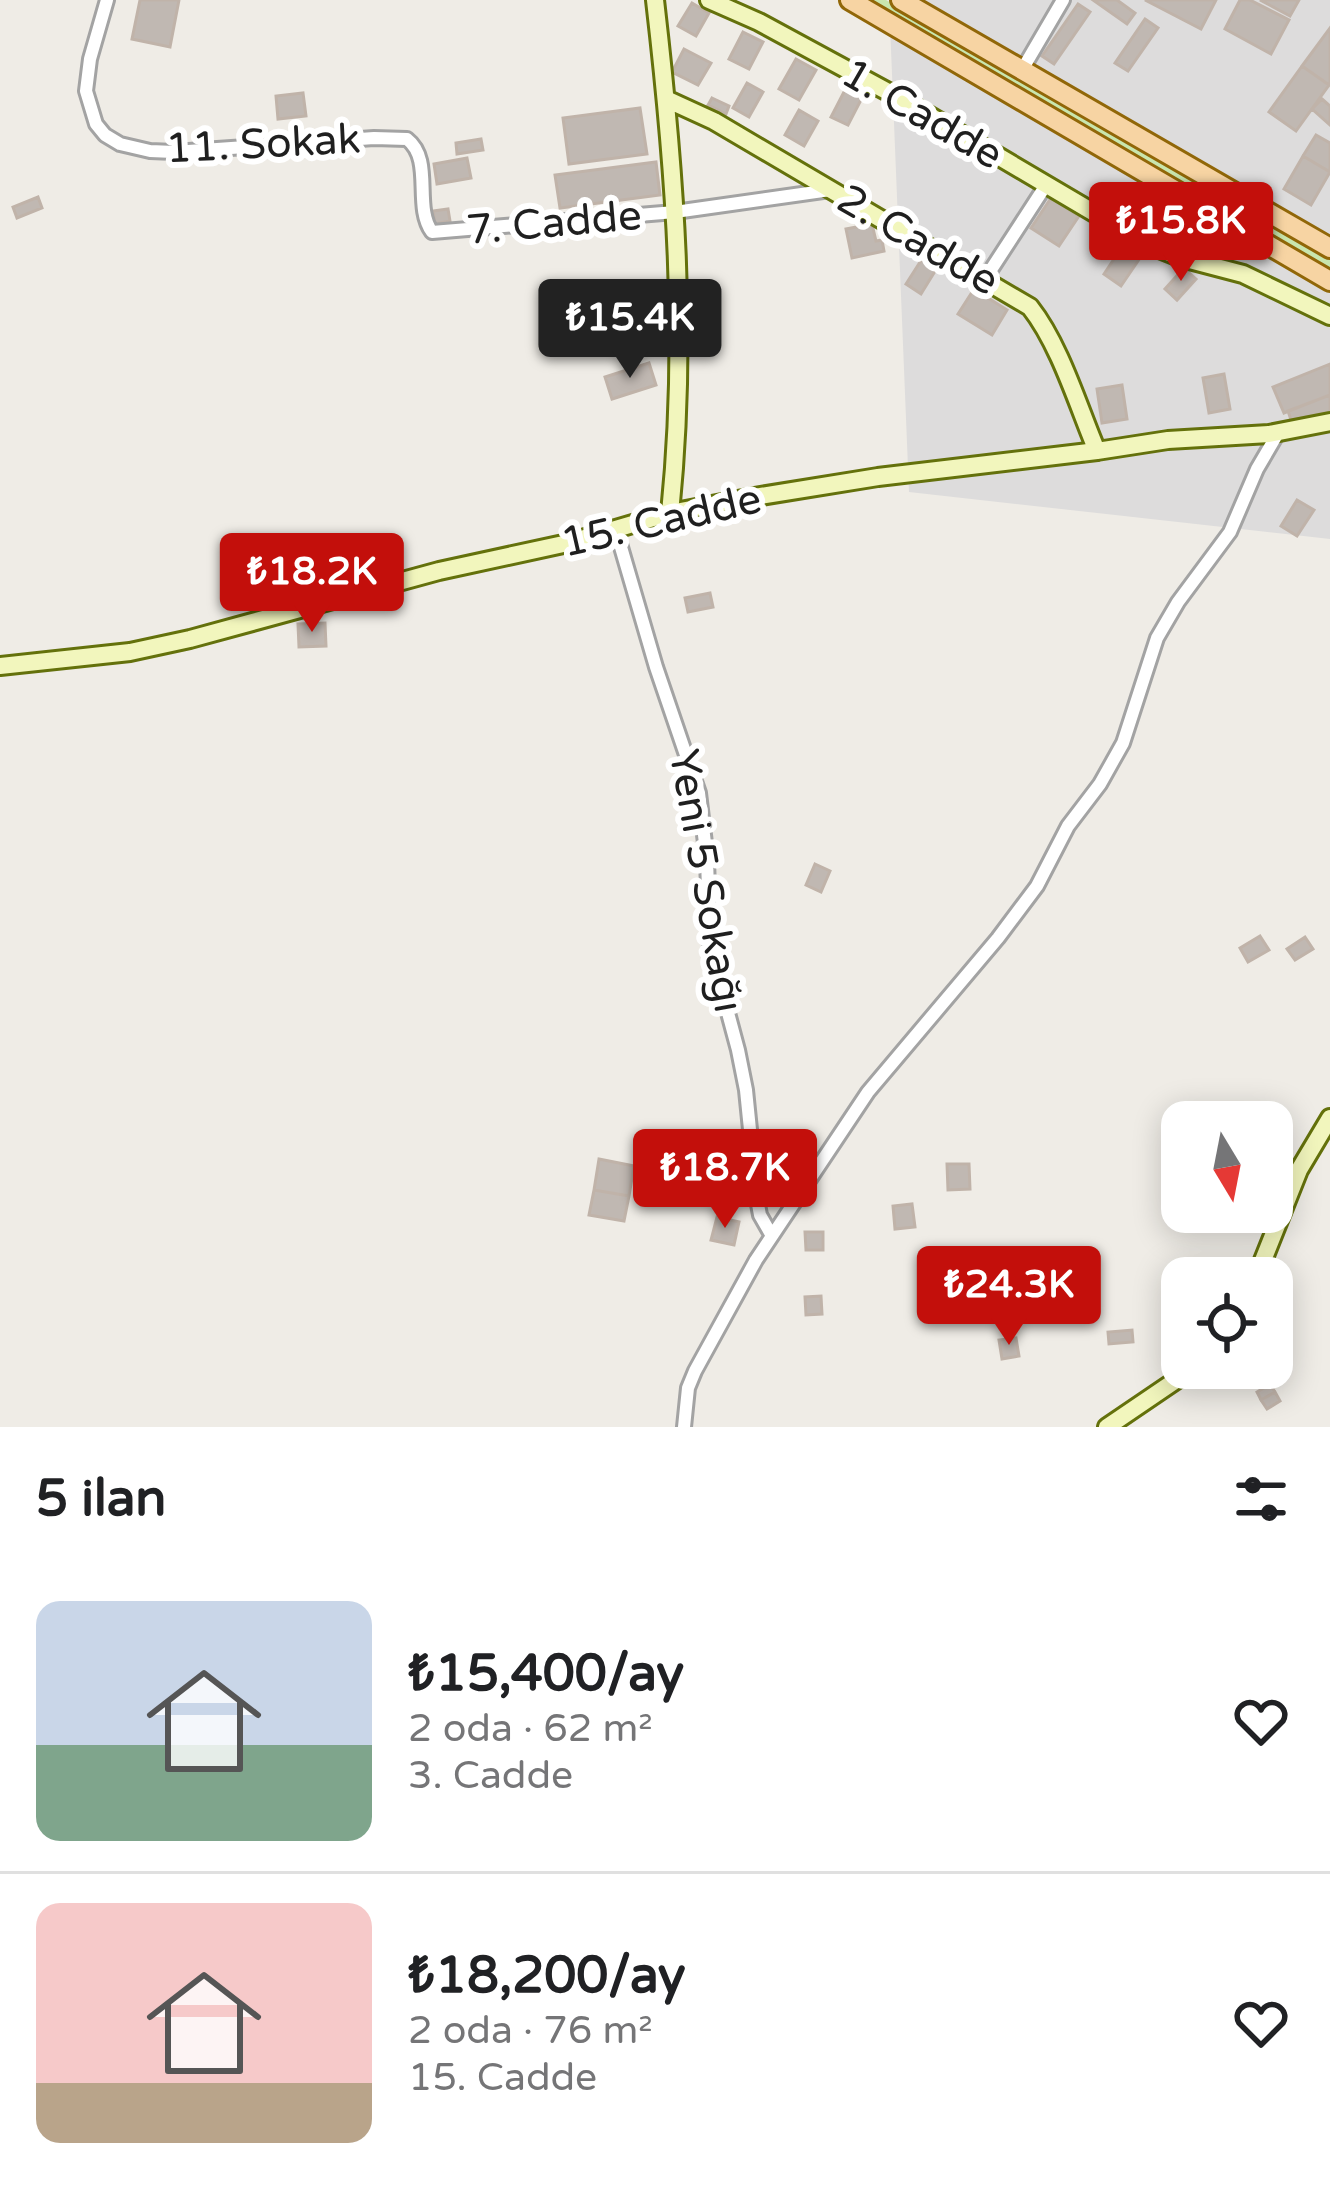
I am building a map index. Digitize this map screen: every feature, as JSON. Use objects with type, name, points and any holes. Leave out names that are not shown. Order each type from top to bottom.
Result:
[{"type":"main road","points":[[850,0],[1330,281]]},
{"type":"main road","points":[[901,0],[1330,248]]},
{"type":"street","name":"11. Sokak","points":[[107,0],[86,91],[96,124],[105,135],[134,149],[174,152],[374,138],[407,140],[418,151],[424,213],[433,232]]},
{"type":"street","points":[[655,0],[675,212],[680,361],[670,513]]},
{"type":"street","name":"1. Cadde","points":[[709,0],[864,78],[1124,232],[1165,252],[1243,274],[1330,316]]},
{"type":"street","points":[[1022,70],[1063,0]]},
{"type":"street","name":"2. Cadde","points":[[666,99],[714,121],[1018,298],[1037,317],[1097,451]]},
{"type":"street","points":[[986,279],[1046,185]]},
{"type":"street","name":"7. Cadde","points":[[433,232],[675,212],[831,190]]},
{"type":"street","name":"15. Cadde","points":[[0,666],[130,652],[190,639],[670,513],[842,482],[1168,440],[1278,433],[1330,422]]},
{"type":"street","points":[[684,1427],[695,1371],[756,1260],[868,1092],[1037,886],[1068,826],[1100,784],[1124,743],[1157,638],[1230,532],[1278,433]]},
{"type":"street","name":"Yeni 5 Sokağı","points":[[616,530],[656,668],[700,793],[710,946],[742,1070],[760,1214],[772,1236]]},
{"type":"street","points":[[1264,1257],[1299,1169],[1330,1118]]},
{"type":"street","points":[[1108,1427],[1163,1389]]},
{"type":"shaded area","points":[[889,0],[1330,0],[1330,539],[909,492]]},
{"type":"green space","points":[[867,0],[886,0],[1330,258],[1330,270]]},
{"type":"building","points":[[140,0],[179,0],[170,47],[132,39]]},
{"type":"building","points":[[1093,0],[1117,0],[1135,13],[1127,24]]},
{"type":"building","points":[[1145,0],[1216,0],[1201,29]]},
{"type":"building","points":[[1240,0],[1250,0],[1289,20],[1271,54],[1225,29]]},
{"type":"building","points":[[1260,0],[1299,0],[1290,16]]},
{"type":"building","points":[[692,3],[709,13],[696,36],[678,26]]},
{"type":"building","points":[[1078,4],[1090,12],[1054,64],[1042,56]]},
{"type":"building","points":[[1145,19],[1158,28],[1128,71],[1115,63]]},
{"type":"building","points":[[1330,28],[1330,83],[1329,85],[1302,66]]},
{"type":"building","points":[[743,32],[763,42],[749,69],[729,59]]},
{"type":"building","points":[[684,49],[711,63],[698,85],[672,72]]},
{"type":"building","points":[[796,59],[816,70],[799,100],[779,89]]},
{"type":"building","points":[[1302,66],[1329,85],[1296,131],[1269,112]]},
{"type":"building","points":[[747,83],[763,92],[749,117],[733,108]]},
{"type":"building","points":[[845,90],[862,98],[848,125],[831,117]]},
{"type":"building","points":[[303,93],[306,116],[278,119],[276,96]]},
{"type":"building","points":[[712,98],[729,106],[726,114],[708,105]]},
{"type":"building","points":[[1322,99],[1330,106],[1330,125],[1312,109]]},
{"type":"building","points":[[640,108],[647,154],[569,164],[563,118]]},
{"type":"building","points":[[799,110],[818,121],[804,146],[785,135]]},
{"type":"building","points":[[1316,135],[1330,143],[1330,172],[1303,156]]},
{"type":"building","points":[[481,139],[483,150],[457,154],[456,143]]},
{"type":"building","points":[[1303,156],[1330,172],[1311,205],[1284,189]]},
{"type":"building","points":[[467,158],[471,178],[437,184],[434,164]]},
{"type":"building","points":[[656,162],[660,195],[560,208],[555,175]]},
{"type":"building","points":[[38,197],[42,208],[17,218],[13,207]]},
{"type":"building","points":[[1051,198],[1079,216],[1059,246],[1031,228]]},
{"type":"building","points":[[448,209],[450,221],[435,224],[433,211]]},
{"type":"building","points":[[872,224],[884,251],[852,258],[846,229]]},
{"type":"building","points":[[1122,247],[1140,258],[1121,286],[1104,274]]},
{"type":"building","points":[[922,259],[937,268],[921,294],[906,284]]},
{"type":"building","points":[[1184,268],[1196,279],[1177,300],[1165,289]]},
{"type":"building","points":[[974,289],[1007,310],[992,335],[958,314]]},
{"type":"building","points":[[623,310],[628,330],[594,340],[588,320]]},
{"type":"building","points":[[649,363],[656,385],[612,399],[605,377]]},
{"type":"building","points":[[1330,364],[1330,395],[1284,413],[1273,387]]},
{"type":"building","points":[[1224,374],[1230,409],[1209,413],[1203,378]]},
{"type":"building","points":[[1122,385],[1127,419],[1102,423],[1097,389]]},
{"type":"building","points":[[1330,395],[1330,412],[1291,420],[1288,411]]},
{"type":"building","points":[[1297,500],[1314,510],[1297,536],[1281,526]]},
{"type":"building","points":[[710,593],[713,607],[688,612],[685,598]]},
{"type":"building","points":[[325,623],[326,646],[299,647],[298,624]]},
{"type":"building","points":[[815,864],[830,871],[821,892],[806,885]]},
{"type":"building","points":[[1260,936],[1269,950],[1248,962],[1240,948]]},
{"type":"building","points":[[1305,937],[1313,949],[1295,960],[1287,949]]},
{"type":"building","points":[[599,1159],[634,1166],[629,1196],[594,1190]]},
{"type":"building","points":[[947,1164],[969,1164],[970,1189],[948,1190]]},
{"type":"building","points":[[634,1166],[668,1171],[666,1184],[632,1178]]},
{"type":"building","points":[[594,1190],[629,1196],[624,1221],[589,1215]]},
{"type":"building","points":[[912,1204],[915,1227],[895,1229],[893,1206]]},
{"type":"building","points":[[717,1217],[739,1222],[734,1245],[711,1240]]},
{"type":"building","points":[[805,1232],[823,1232],[823,1250],[806,1250]]},
{"type":"building","points":[[821,1296],[822,1314],[806,1315],[805,1297]]},
{"type":"building","points":[[1132,1330],[1133,1342],[1109,1344],[1108,1332]]},
{"type":"building","points":[[1016,1338],[1019,1356],[1002,1359],[999,1340]]},
{"type":"building","points":[[1273,1389],[1275,1392],[1261,1400],[1257,1392]]},
{"type":"building","points":[[1275,1392],[1280,1401],[1267,1409],[1261,1400]]}]
